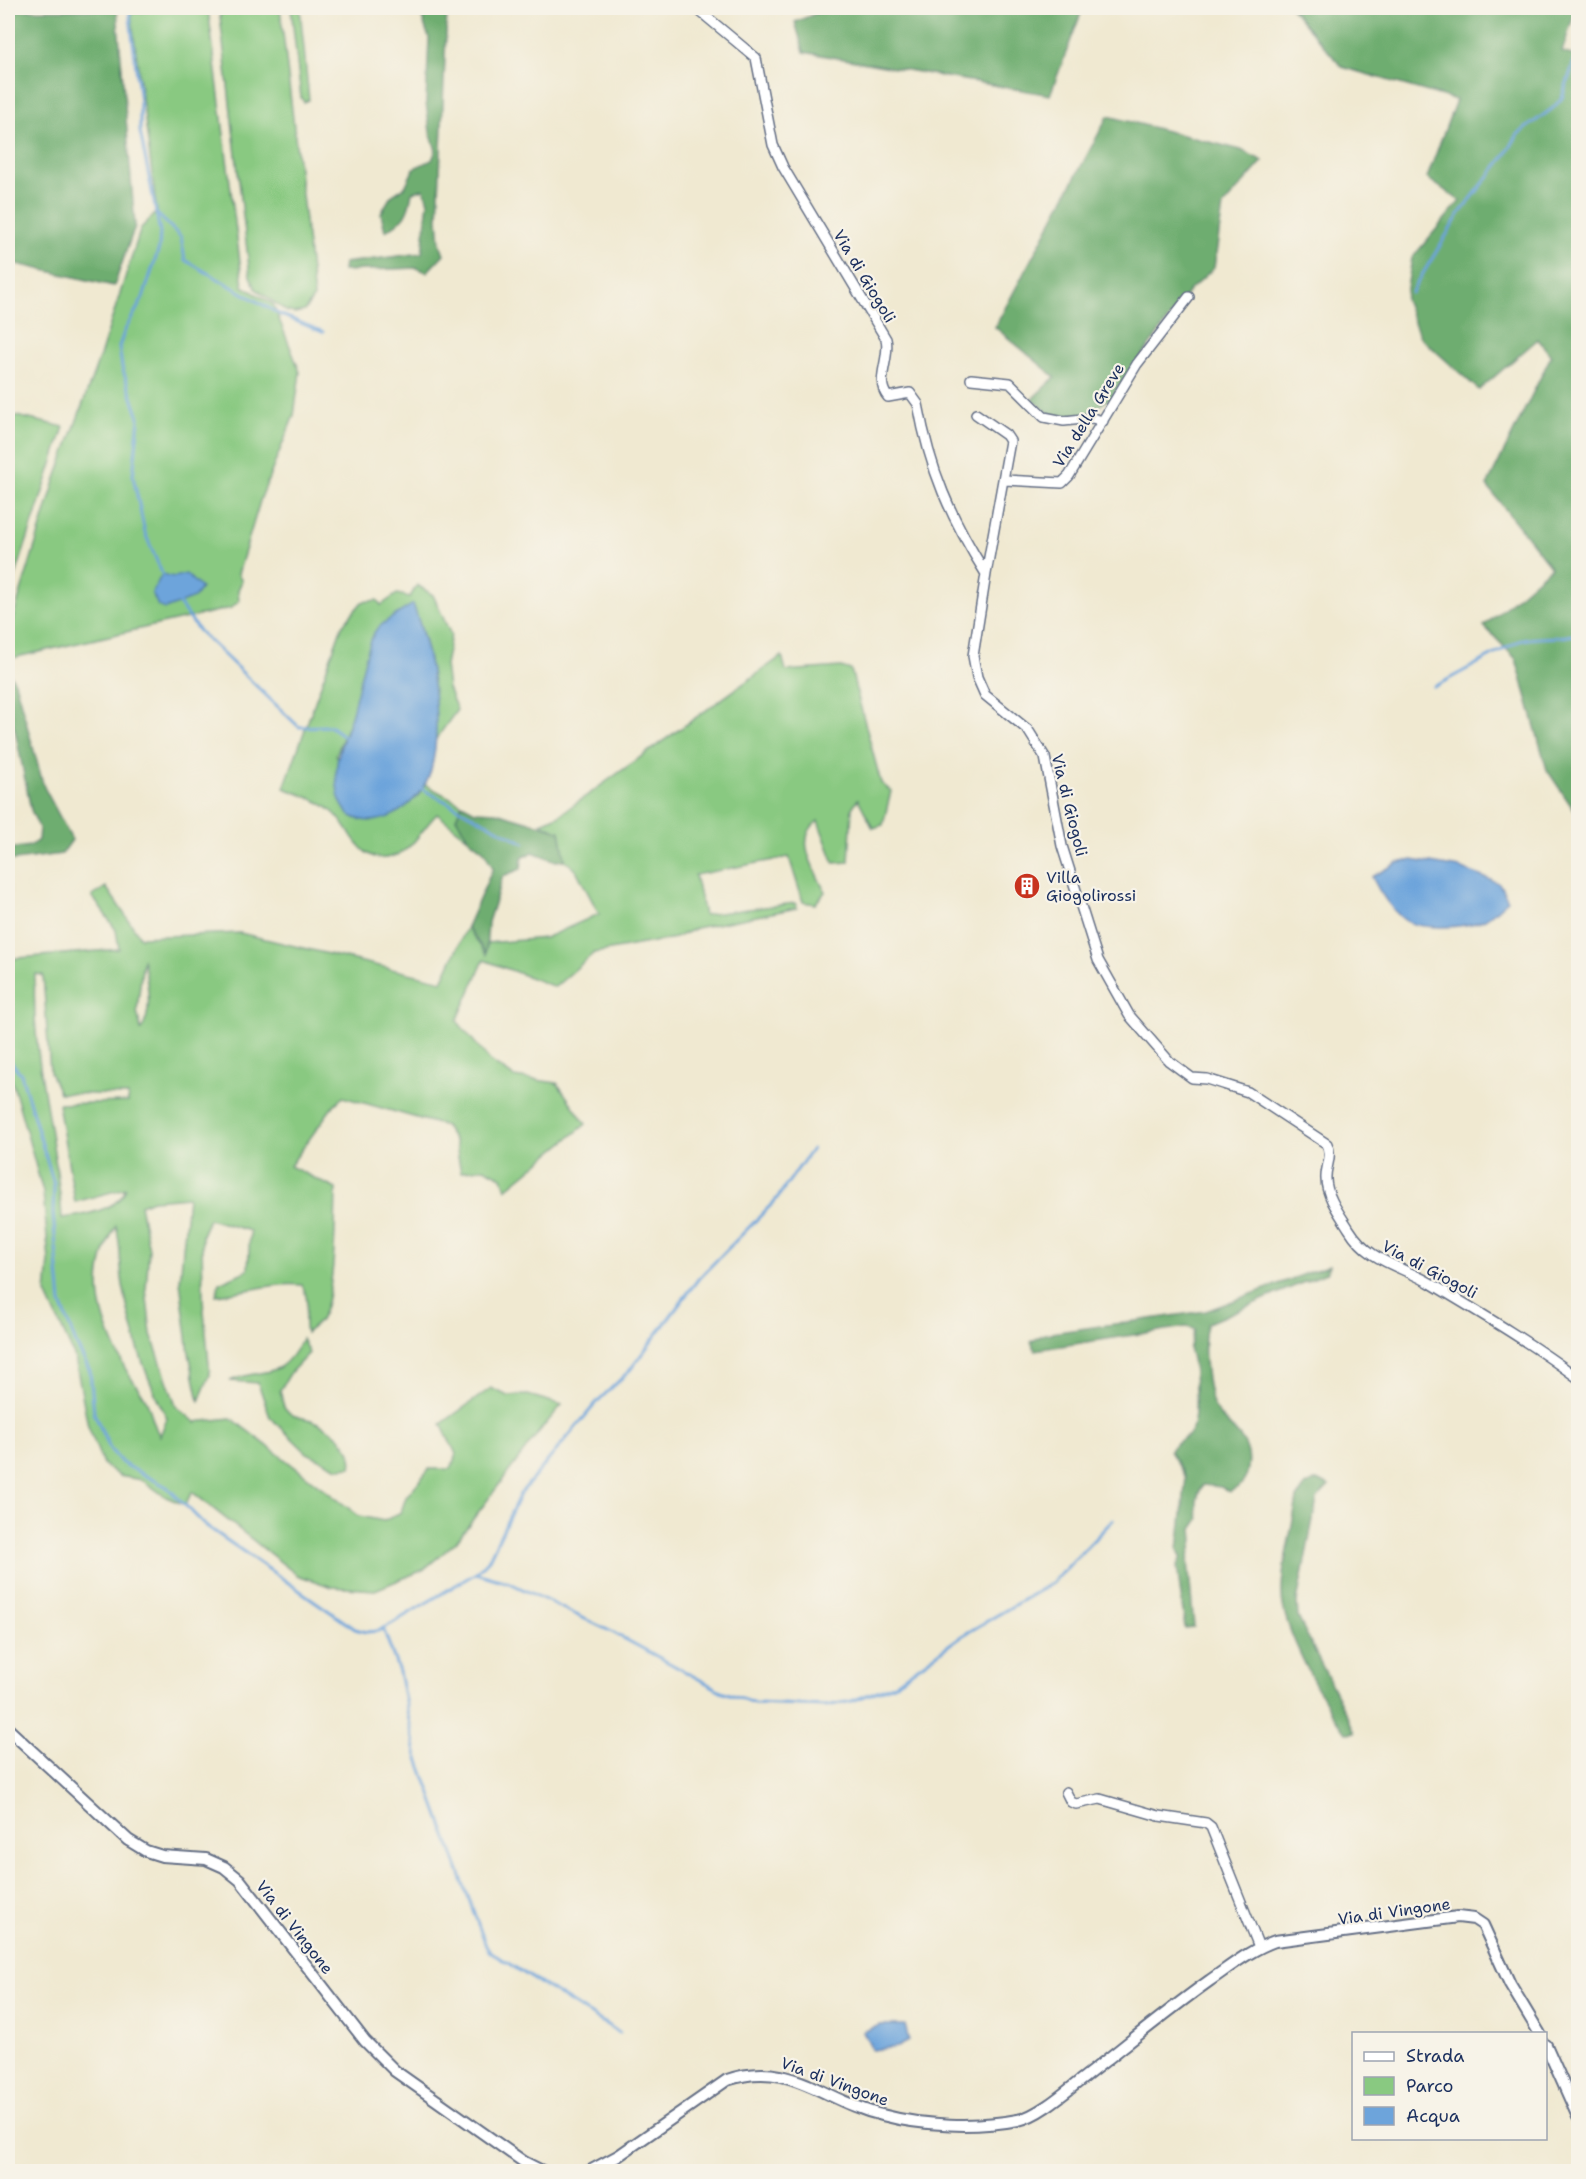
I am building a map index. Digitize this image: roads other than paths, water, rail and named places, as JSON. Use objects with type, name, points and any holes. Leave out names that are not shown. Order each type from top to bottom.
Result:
[{"type":"street","name":"Via di Giogoli","points":[[696,8],[756,58],[773,145],[783,167],[885,339],[889,351],[881,381],[883,391],[888,397],[910,393],[914,396],[940,489],[959,531],[986,574],[973,656],[977,677],[985,695],[1028,730],[1045,757],[1062,846],[1098,960],[1129,1015],[1169,1061],[1192,1078],[1207,1079],[1248,1092],[1327,1144],[1330,1160],[1325,1179],[1330,1195],[1349,1230],[1369,1254],[1423,1278],[1472,1307],[1530,1342],[1578,1378]]},
{"type":"street","name":"Via della Greve","points":[[1004,480],[1062,483],[1069,476],[1137,364],[1189,297]]},
{"type":"street","points":[[971,379],[1010,383],[1044,417],[1064,421],[1092,418],[1103,421]]},
{"type":"street","points":[[976,414],[1010,441],[986,574]]},
{"type":"street","name":"Via di Vingone","points":[[8,1729],[128,1840],[146,1851],[173,1857],[206,1859],[224,1867],[240,1880],[364,2042],[395,2071],[526,2167],[544,2172]]},
{"type":"street","points":[[1066,1792],[1071,1802],[1076,1804],[1100,1799],[1159,1816],[1206,1822],[1211,1827],[1259,1947]]},
{"type":"street","name":"Via di Vingone","points":[[588,2172],[618,2156],[717,2086],[748,2073],[783,2075],[858,2108],[908,2121],[977,2124],[1020,2120],[1056,2099],[1180,2002],[1259,1947],[1275,1941],[1458,1917],[1474,1919],[1483,1925],[1491,1938],[1510,1984],[1539,2032]]},
{"type":"street","points":[[1547,2049],[1578,2117]]},
{"type":"water","points":[[162,574],[174,577],[186,574],[201,588],[194,598],[165,609],[158,606],[152,593]]},
{"type":"water","points":[[413,604],[430,664],[436,708],[435,751],[431,770],[419,793],[410,803],[388,817],[363,820],[349,814],[338,793],[337,769],[340,750],[373,635],[384,623]]},
{"type":"water","points":[[1412,860],[1460,868],[1499,883],[1508,900],[1490,916],[1475,923],[1441,927],[1409,922],[1389,904],[1372,877],[1397,863]]},
{"type":"water","points":[[880,2025],[905,2025],[909,2041],[898,2047],[872,2050],[863,2032]]},
{"type":"waterway","points":[[129,8],[140,102],[140,132],[160,232],[159,248],[143,298],[124,332],[119,347],[122,367],[139,418],[133,476],[145,533],[164,578]]},
{"type":"waterway","points":[[1411,293],[1460,213],[1507,153],[1518,134],[1553,108],[1562,98],[1575,59],[1578,24]]},
{"type":"waterway","points":[[155,212],[181,237],[185,260],[279,314],[323,332]]},
{"type":"waterway","points":[[178,602],[199,631],[299,727],[330,726],[345,737]]},
{"type":"waterway","points":[[1434,687],[1519,641],[1578,634]]},
{"type":"waterway","points":[[420,788],[524,843]]},
{"type":"waterway","points":[[8,1058],[21,1074],[54,1184],[53,1214],[61,1303],[76,1344],[90,1371],[94,1413],[110,1449],[122,1463],[167,1487],[205,1525],[355,1629],[366,1632],[378,1631],[391,1624],[476,1573],[488,1561],[520,1494],[597,1402],[630,1370],[699,1278],[775,1201],[812,1149]]},
{"type":"waterway","points":[[476,1573],[510,1583],[612,1632],[721,1691],[755,1703],[826,1706],[852,1701],[893,1685],[960,1637],[1052,1583],[1113,1520]]},
{"type":"waterway","points":[[383,1628],[399,1672],[416,1753],[486,1946],[490,1952],[620,2033]]},
{"type":"place","name":"Villa Giogolirossi","points":[[1027,886]]}]
